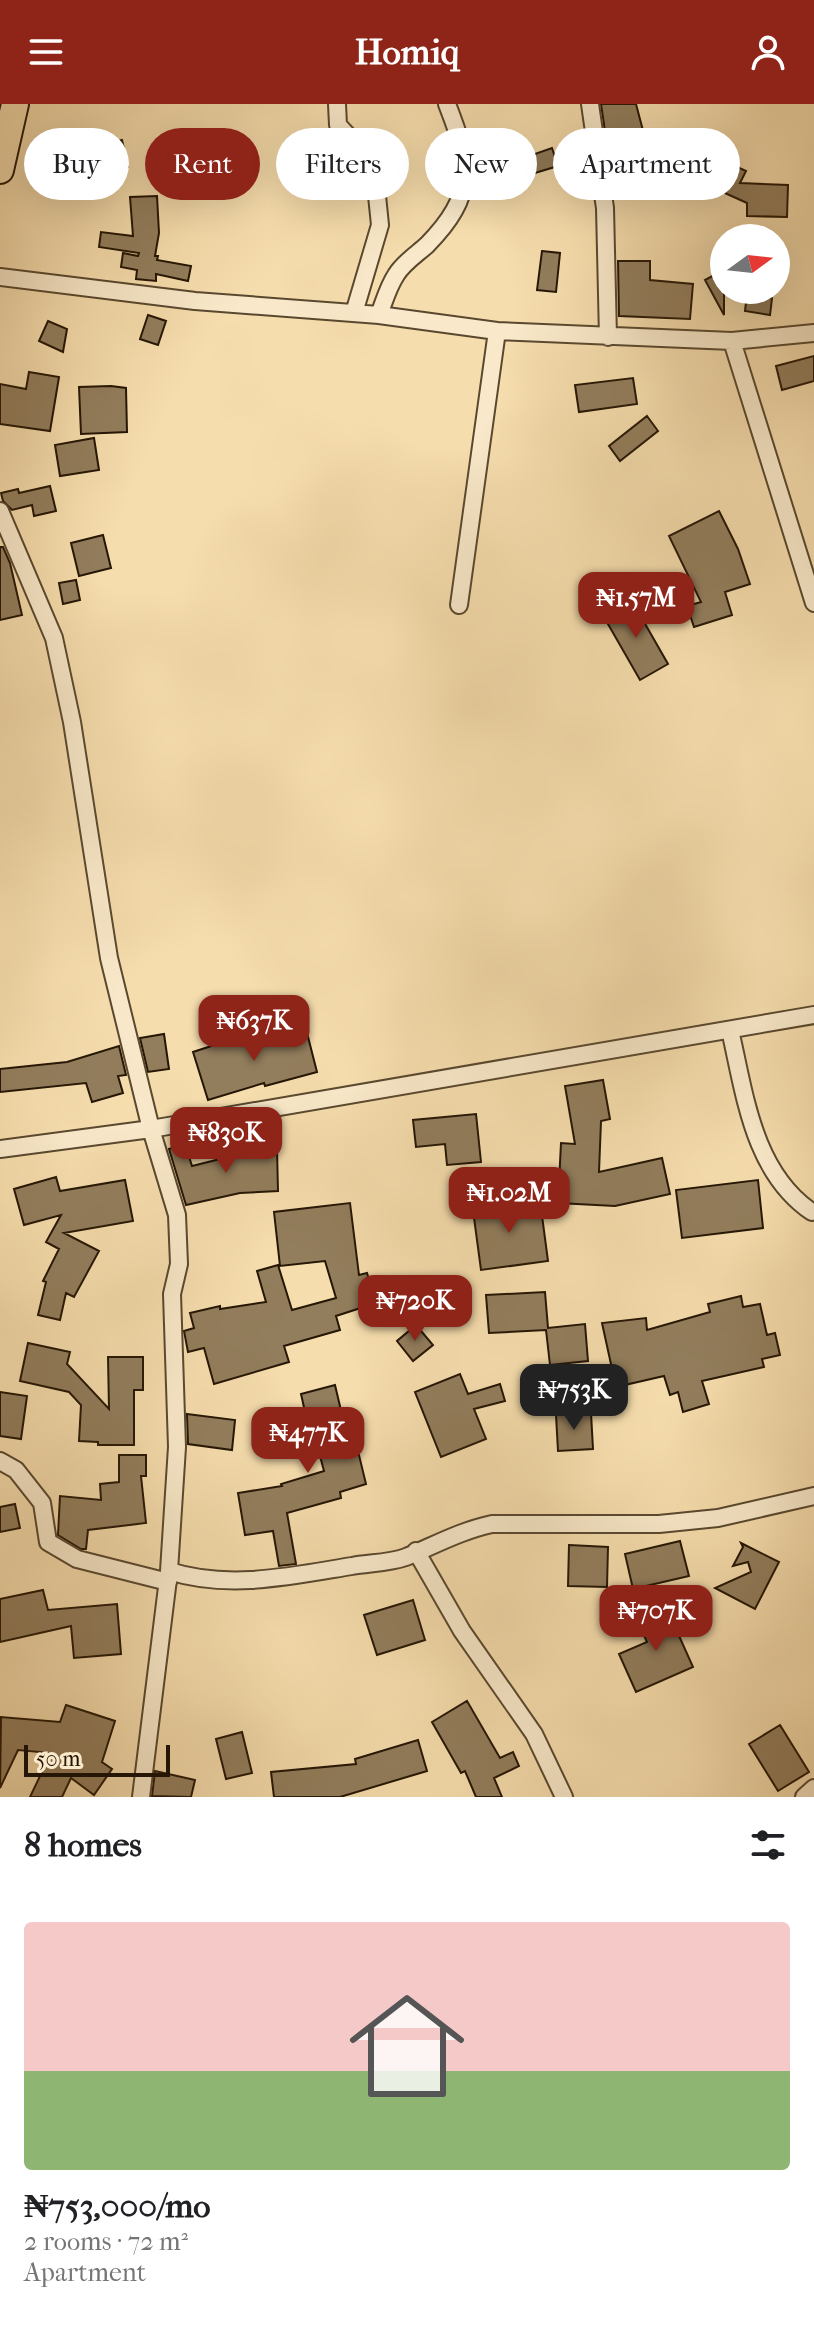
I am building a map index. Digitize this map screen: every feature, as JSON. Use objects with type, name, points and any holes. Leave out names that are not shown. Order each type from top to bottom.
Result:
[{"type":"highway","points":[[0,170],[15,104]]},
{"type":"street","points":[[337,104],[338,125],[351,139],[372,147],[379,214],[379,238],[354,313]]},
{"type":"street","points":[[379,315],[397,272],[429,243],[453,212],[465,186],[466,166],[447,104]]},
{"type":"street","points":[[590,104],[605,208],[608,337]]},
{"type":"street","points":[[0,277],[195,301],[379,315],[497,331],[732,341],[814,333]]},
{"type":"street","points":[[459,605],[497,331]]},
{"type":"street","points":[[732,341],[814,603]]},
{"type":"street","points":[[0,511],[54,638],[72,722],[109,958],[151,1129],[177,1215],[179,1264],[172,1294],[177,1447],[168,1577],[141,1797]]},
{"type":"street","points":[[0,1149],[151,1129],[814,1015]]},
{"type":"street","points":[[730,1030],[752,1128],[761,1148],[795,1200],[812,1212]]},
{"type":"street","points":[[0,1461],[16,1470],[42,1503],[48,1542],[63,1553],[77,1559],[168,1577],[216,1581],[269,1580],[405,1558],[469,1529],[492,1524],[659,1524],[718,1518],[814,1496]]},
{"type":"street","points":[[416,1551],[462,1631],[534,1734],[564,1797]]},
{"type":"street","points":[[804,1797],[814,1788]]},
{"type":"building","points":[[601,104],[636,104],[642,128],[605,128]]},
{"type":"building","points":[[552,148],[553,168],[537,172],[537,153]]},
{"type":"building","points":[[740,168],[746,171],[740,183]]},
{"type":"building","points":[[740,183],[788,185],[787,217],[747,216],[747,203],[740,200]]},
{"type":"building","points":[[130,197],[157,200],[159,233],[155,256],[158,256],[157,260],[191,266],[188,281],[156,274],[156,281],[136,279],[137,270],[121,267],[123,253],[138,256],[139,253],[99,247],[101,232],[133,236]]},
{"type":"building","points":[[542,251],[560,253],[556,292],[537,290]]},
{"type":"building","points":[[618,261],[650,261],[650,280],[693,284],[690,319],[619,316]]},
{"type":"building","points":[[746,304],[771,304],[770,315],[745,311]]},
{"type":"building","points":[[148,315],[166,321],[158,345],[140,339]]},
{"type":"building","points":[[48,321],[67,329],[63,352],[39,341]]},
{"type":"building","points":[[814,356],[814,381],[782,390],[776,366]]},
{"type":"building","points":[[29,372],[59,377],[50,431],[0,424],[0,384],[26,389]]},
{"type":"building","points":[[633,378],[637,404],[579,412],[575,385]]},
{"type":"building","points":[[79,387],[126,388],[127,432],[81,434]]},
{"type":"building","points":[[647,416],[658,431],[620,461],[609,446]]},
{"type":"building","points":[[94,438],[99,470],[60,476],[55,445]]},
{"type":"building","points":[[50,486],[56,511],[34,516],[32,505],[12,510],[3,501],[1,493],[18,489],[19,493]]},
{"type":"building","points":[[719,511],[738,549],[750,584],[725,592],[732,615],[694,627],[687,606],[701,602],[669,536]]},
{"type":"building","points":[[103,535],[111,568],[79,576],[71,543]]},
{"type":"building","points":[[0,547],[3,547],[10,563],[22,615],[0,620]]},
{"type":"building","points":[[76,580],[80,600],[63,604],[59,583]]},
{"type":"building","points":[[632,601],[668,664],[640,680],[604,617]]},
{"type":"building","points":[[306,1029],[317,1072],[265,1086],[264,1083],[208,1100],[193,1052],[239,1037],[242,1046]]},
{"type":"building","points":[[164,1034],[169,1069],[148,1072],[140,1038]]},
{"type":"building","points":[[119,1046],[126,1075],[118,1076],[123,1093],[92,1102],[86,1083],[0,1092],[0,1069],[67,1062]]},
{"type":"building","points":[[603,1080],[610,1119],[601,1121],[599,1172],[662,1158],[670,1194],[615,1206],[558,1203],[561,1143],[575,1144],[565,1086]]},
{"type":"building","points":[[476,1114],[481,1162],[447,1165],[445,1144],[416,1147],[413,1120]]},
{"type":"building","points":[[185,1144],[192,1166],[244,1153],[244,1150],[277,1149],[278,1191],[240,1193],[186,1205],[169,1149]]},
{"type":"building","points":[[56,1177],[60,1191],[125,1180],[133,1221],[64,1233],[99,1251],[74,1297],[66,1293],[60,1320],[38,1315],[46,1282],[43,1281],[59,1249],[46,1242],[61,1215],[24,1225],[14,1189]]},
{"type":"building","points":[[758,1180],[763,1228],[682,1238],[676,1190]]},
{"type":"building","points":[[507,1199],[508,1212],[541,1208],[548,1261],[481,1270],[472,1203]]},
{"type":"building","points":[[350,1203],[359,1275],[367,1273],[376,1303],[336,1316],[340,1330],[284,1346],[289,1362],[214,1384],[204,1348],[188,1352],[184,1331],[194,1328],[190,1313],[220,1306],[220,1309],[266,1302],[257,1271],[278,1265],[292,1310],[336,1298],[325,1261],[280,1266],[274,1212]]},
{"type":"building","points":[[545,1292],[548,1328],[585,1324],[588,1361],[550,1365],[546,1330],[489,1333],[486,1295]]},
{"type":"building","points":[[741,1296],[743,1307],[760,1304],[767,1335],[775,1333],[780,1355],[762,1359],[764,1367],[702,1381],[709,1404],[683,1412],[678,1392],[670,1395],[664,1376],[616,1387],[602,1323],[646,1318],[647,1330],[710,1312],[708,1304]]},
{"type":"building","points":[[416,1325],[433,1345],[413,1361],[397,1341]]},
{"type":"building","points":[[28,1343],[70,1352],[67,1364],[109,1409],[108,1357],[143,1357],[143,1390],[134,1390],[134,1445],[98,1445],[98,1442],[79,1441],[81,1405],[69,1392],[20,1381]]},
{"type":"building","points":[[460,1374],[468,1394],[500,1384],[505,1401],[474,1409],[486,1439],[441,1457],[415,1392]]},
{"type":"building","points":[[335,1385],[343,1419],[339,1423],[350,1418],[366,1484],[340,1492],[341,1498],[287,1513],[296,1564],[279,1566],[273,1531],[245,1535],[238,1493],[282,1486],[324,1471],[314,1433],[310,1434],[301,1394]]},
{"type":"building","points":[[0,1392],[27,1396],[21,1439],[0,1436]]},
{"type":"building","points":[[591,1413],[593,1449],[558,1451],[556,1415]]},
{"type":"building","points":[[187,1414],[235,1420],[232,1450],[188,1444]]},
{"type":"building","points":[[119,1455],[146,1455],[146,1476],[141,1476],[146,1523],[88,1530],[86,1549],[81,1549],[58,1535],[60,1496],[101,1500],[100,1484],[119,1482]]},
{"type":"building","points":[[15,1504],[20,1528],[0,1532],[0,1507]]},
{"type":"building","points":[[680,1541],[689,1576],[633,1589],[625,1554]]},
{"type":"building","points":[[741,1543],[779,1562],[755,1609],[715,1588],[751,1572],[748,1562],[733,1566],[743,1547]]},
{"type":"building","points":[[569,1545],[608,1547],[607,1587],[568,1586]]},
{"type":"building","points":[[43,1590],[48,1610],[117,1604],[121,1654],[74,1658],[71,1626],[0,1642],[0,1599]]},
{"type":"building","points":[[413,1600],[425,1640],[377,1655],[364,1615]]},
{"type":"building","points":[[667,1609],[693,1667],[636,1692],[619,1654],[647,1642],[638,1622]]},
{"type":"building","points":[[467,1701],[500,1758],[513,1752],[519,1766],[494,1778],[502,1797],[476,1797],[465,1771],[461,1773],[432,1722]]},
{"type":"building","points":[[66,1705],[115,1721],[102,1762],[112,1769],[94,1795],[71,1778],[62,1797],[30,1797],[51,1753],[18,1750],[0,1788],[1,1717],[60,1722]]},
{"type":"building","points":[[780,1725],[809,1772],[778,1791],[749,1744]]},
{"type":"building","points":[[242,1732],[252,1773],[226,1779],[216,1739]]},
{"type":"building","points":[[418,1740],[427,1771],[340,1797],[274,1797],[271,1772],[356,1764],[355,1759]]},
{"type":"building","points":[[155,1771],[195,1780],[191,1797],[152,1796]]}]
